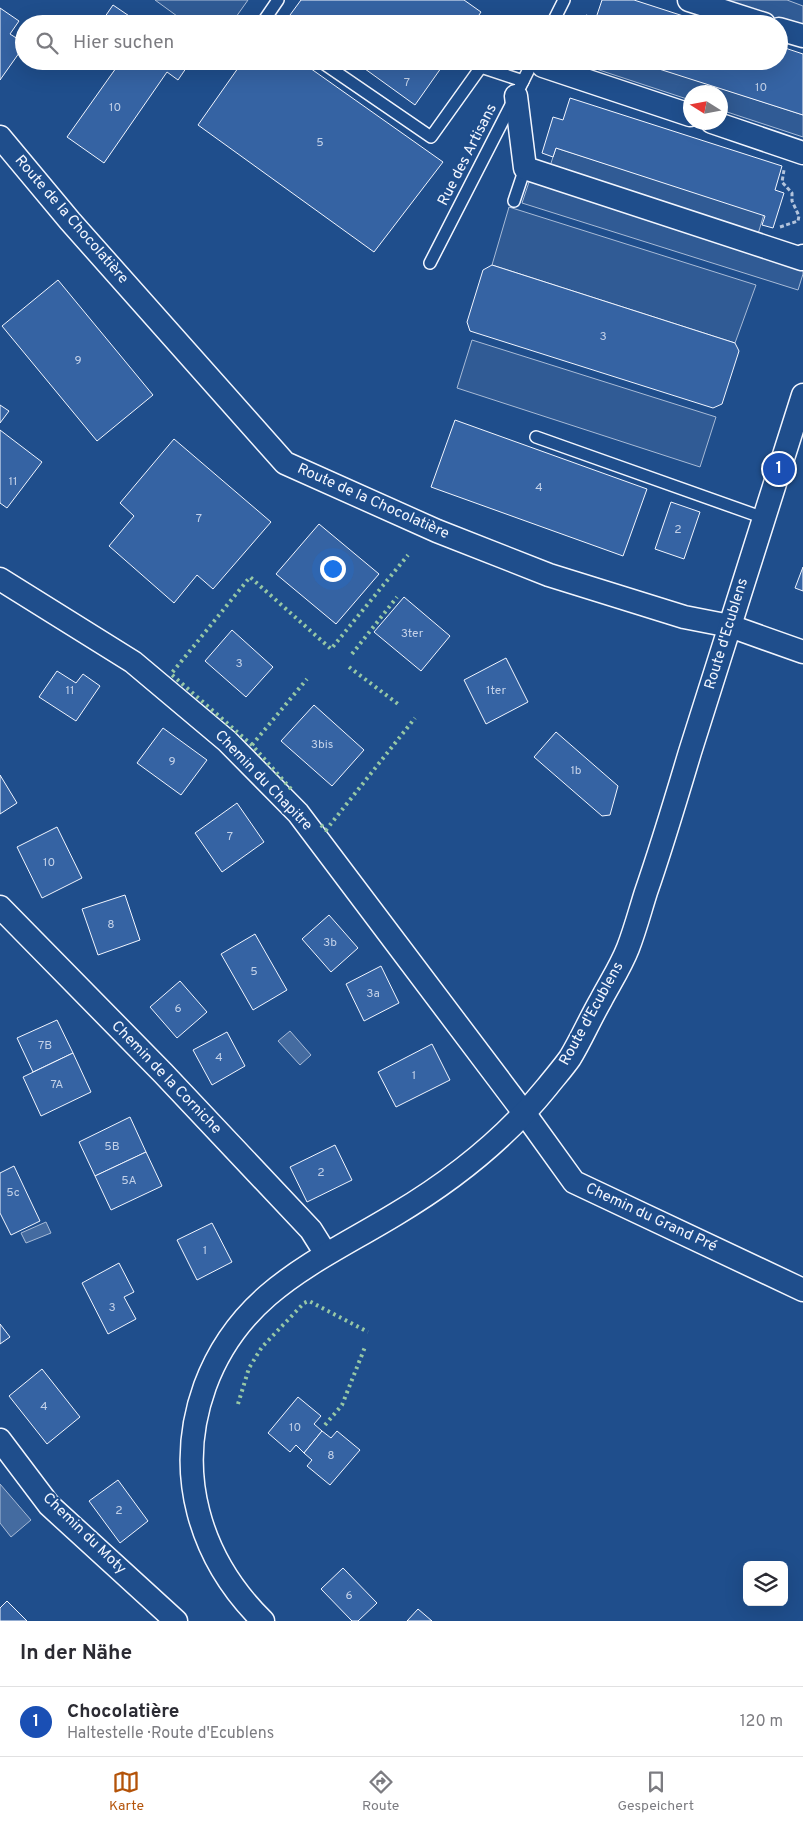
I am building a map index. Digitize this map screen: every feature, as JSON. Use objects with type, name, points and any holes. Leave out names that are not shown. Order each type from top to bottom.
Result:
[{"type":"street","points":[[689,0],[736,15]]},
{"type":"street","points":[[788,32],[803,36]]},
{"type":"street","points":[[555,70],[683,114]]},
{"type":"street","points":[[520,88],[525,168],[802,259],[803,256]]},
{"type":"street","points":[[728,127],[803,153]]},
{"type":"street","name":"Route de la Chocolatière","points":[[0,137],[74,224],[285,463],[437,532],[549,575],[684,616],[730,626],[803,652]]},
{"type":"street","name":"Route d'Ecublens","points":[[263,1621],[244,1602],[230,1583],[211,1548],[199,1516],[192,1476],[192,1445],[195,1422],[206,1385],[223,1347],[246,1315],[278,1287],[326,1254],[397,1214],[467,1167],[525,1114],[569,1059],[627,950],[803,395]]},
{"type":"street","name":"Chemin du Chapitre","points":[[0,579],[133,662],[227,741],[298,813],[525,1114]]},
{"type":"street","name":"Chemin de la Corniche","points":[[0,907],[156,1066],[312,1230],[326,1254]]},
{"type":"street","name":"Chemin du Grand Pré","points":[[525,1114],[574,1182],[803,1290]]},
{"type":"street","name":"Chemin du Moty","points":[[0,1440],[49,1505],[176,1621]]},
{"type":"lane","points":[[268,15],[278,0]]},
{"type":"lane","points":[[556,15],[564,0]]},
{"type":"lane","points":[[333,70],[431,137],[479,70]]},
{"type":"lane","points":[[487,70],[520,88]]},
{"type":"lane","name":"Rue des Artisans","points":[[430,263],[529,70]]},
{"type":"lane","points":[[514,201],[525,168]]},
{"type":"lane","points":[[536,437],[764,518]]},
{"type":"path","points":[[776,234],[780,227],[798,221],[799,216],[792,201],[792,193],[782,182],[784,167]]},
{"type":"shaded area","points":[[155,0],[248,0],[237,15],[176,15]]},
{"type":"shaded area","points":[[718,0],[787,0],[803,6],[803,28],[788,23],[788,15],[764,15]]},
{"type":"shaded area","points":[[599,70],[665,70],[711,85],[683,85],[683,98]]},
{"type":"shaded area","points":[[728,91],[803,115],[803,137],[728,112]]},
{"type":"shaded area","points":[[556,148],[764,214],[758,234],[803,248],[803,274],[798,290],[522,203],[536,161],[550,166]]},
{"type":"shaded area","points":[[509,207],[756,285],[735,343],[492,265]]},
{"type":"shaded area","points":[[472,340],[716,417],[700,467],[457,388]]},
{"type":"shaded area","points":[[290,1031],[311,1055],[300,1065],[278,1041]]},
{"type":"shaded area","points":[[46,1222],[51,1233],[26,1243],[21,1233]]},
{"type":"shaded area","points":[[0,1484],[31,1520],[11,1537],[0,1523]]},
{"type":"building","points":[[301,0],[464,0],[481,12],[479,15],[290,15]]},
{"type":"building","points":[[602,0],[634,0],[680,15],[597,15]]},
{"type":"building","points":[[113,5],[128,15],[106,15]]},
{"type":"building","points":[[0,8],[15,18],[15,27],[10,34],[15,37],[15,59],[0,80]]},
{"type":"building","points":[[788,49],[803,54],[803,115],[728,91],[728,85],[709,85],[662,70],[788,70]]},
{"type":"building","points":[[115,70],[185,70],[178,80],[167,72],[104,163],[67,137]]},
{"type":"building","points":[[237,70],[313,70],[443,162],[374,252],[198,125]]},
{"type":"building","points":[[366,70],[440,70],[415,105]]},
{"type":"building","points":[[570,98],[782,166],[775,190],[784,193],[773,228],[762,225],[765,216],[556,148],[553,157],[542,153],[553,117],[563,120]]},
{"type":"building","points":[[492,265],[735,343],[739,351],[722,404],[713,408],[470,331],[467,322],[483,270]]},
{"type":"building","points":[[58,280],[153,395],[97,441],[2,326]]},
{"type":"building","points":[[0,405],[9,411],[0,423]]},
{"type":"building","points":[[455,420],[647,489],[623,556],[431,487]]},
{"type":"building","points":[[0,430],[42,462],[7,508],[0,503]]},
{"type":"building","points":[[174,439],[271,522],[213,589],[197,575],[174,603],[109,546],[134,516],[120,503]]},
{"type":"building","points":[[671,502],[700,512],[684,559],[655,549]]},
{"type":"building","points":[[319,524],[379,574],[336,624],[276,574]]},
{"type":"building","points":[[803,567],[803,591],[795,588]]},
{"type":"building","points":[[404,597],[450,636],[421,671],[374,632]]},
{"type":"building","points":[[232,630],[273,667],[246,697],[205,661]]},
{"type":"building","points":[[506,658],[528,702],[486,724],[464,680]]},
{"type":"building","points":[[57,671],[76,683],[83,674],[100,686],[76,721],[39,697]]},
{"type":"building","points":[[314,705],[364,750],[332,786],[281,741]]},
{"type":"building","points":[[163,728],[207,760],[181,795],[137,763]]},
{"type":"building","points":[[556,732],[618,786],[610,815],[602,816],[534,757]]},
{"type":"building","points":[[0,775],[17,803],[0,814]]},
{"type":"building","points":[[237,803],[264,842],[222,872],[195,833]]},
{"type":"building","points":[[57,827],[82,878],[42,898],[17,847]]},
{"type":"building","points":[[125,895],[140,940],[98,955],[82,909]]},
{"type":"building","points":[[329,915],[358,948],[331,972],[302,939]]},
{"type":"building","points":[[255,934],[287,990],[253,1010],[221,954]]},
{"type":"building","points":[[381,966],[399,1003],[364,1021],[346,984]]},
{"type":"building","points":[[180,981],[207,1012],[177,1038],[150,1007]]},
{"type":"building","points":[[57,1020],[73,1053],[33,1072],[17,1038]]},
{"type":"building","points":[[227,1032],[245,1066],[212,1085],[193,1050]]},
{"type":"building","points":[[432,1044],[450,1080],[396,1107],[378,1072]]},
{"type":"building","points":[[73,1053],[91,1092],[41,1116],[23,1077]]},
{"type":"building","points":[[130,1117],[146,1152],[95,1176],[79,1142]]},
{"type":"building","points":[[335,1145],[352,1180],[307,1202],[290,1167]]},
{"type":"building","points":[[146,1152],[162,1186],[111,1210],[95,1176]]},
{"type":"building","points":[[14,1166],[40,1221],[11,1235],[0,1213],[0,1173]]},
{"type":"building","points":[[212,1223],[232,1262],[197,1280],[177,1240]]},
{"type":"building","points":[[119,1263],[134,1292],[124,1297],[136,1319],[108,1334],[82,1283]]},
{"type":"building","points":[[0,1324],[10,1337],[0,1344]]},
{"type":"building","points":[[42,1369],[80,1417],[47,1444],[9,1396]]},
{"type":"building","points":[[298,1397],[321,1416],[314,1424],[322,1431],[304,1453],[296,1445],[290,1452],[268,1433]]},
{"type":"building","points":[[322,1431],[331,1438],[337,1431],[360,1450],[330,1485],[307,1466],[312,1460],[304,1453]]},
{"type":"building","points":[[118,1480],[148,1521],[120,1543],[89,1501]]},
{"type":"building","points":[[343,1568],[377,1603],[358,1621],[352,1621],[321,1589]]},
{"type":"building","points":[[7,1601],[27,1621],[0,1621],[0,1608]]},
{"type":"building","points":[[418,1609],[432,1621],[407,1621]]},
{"type":"hedge","points":[[291,789],[252,745],[171,674],[250,577],[331,649],[408,555]]},
{"type":"hedge","points":[[352,654],[397,597]]},
{"type":"hedge","points":[[349,667],[398,704]]},
{"type":"hedge","points":[[252,745],[307,679]]},
{"type":"hedge","points":[[321,825],[326,830],[415,718]]},
{"type":"hedge","points":[[238,1404],[249,1368],[262,1347],[304,1303],[309,1301],[368,1332]]},
{"type":"hedge","points":[[325,1425],[342,1405],[365,1347]]},
{"type":"place","name":"Chocolatière","points":[[779,469]]}]
